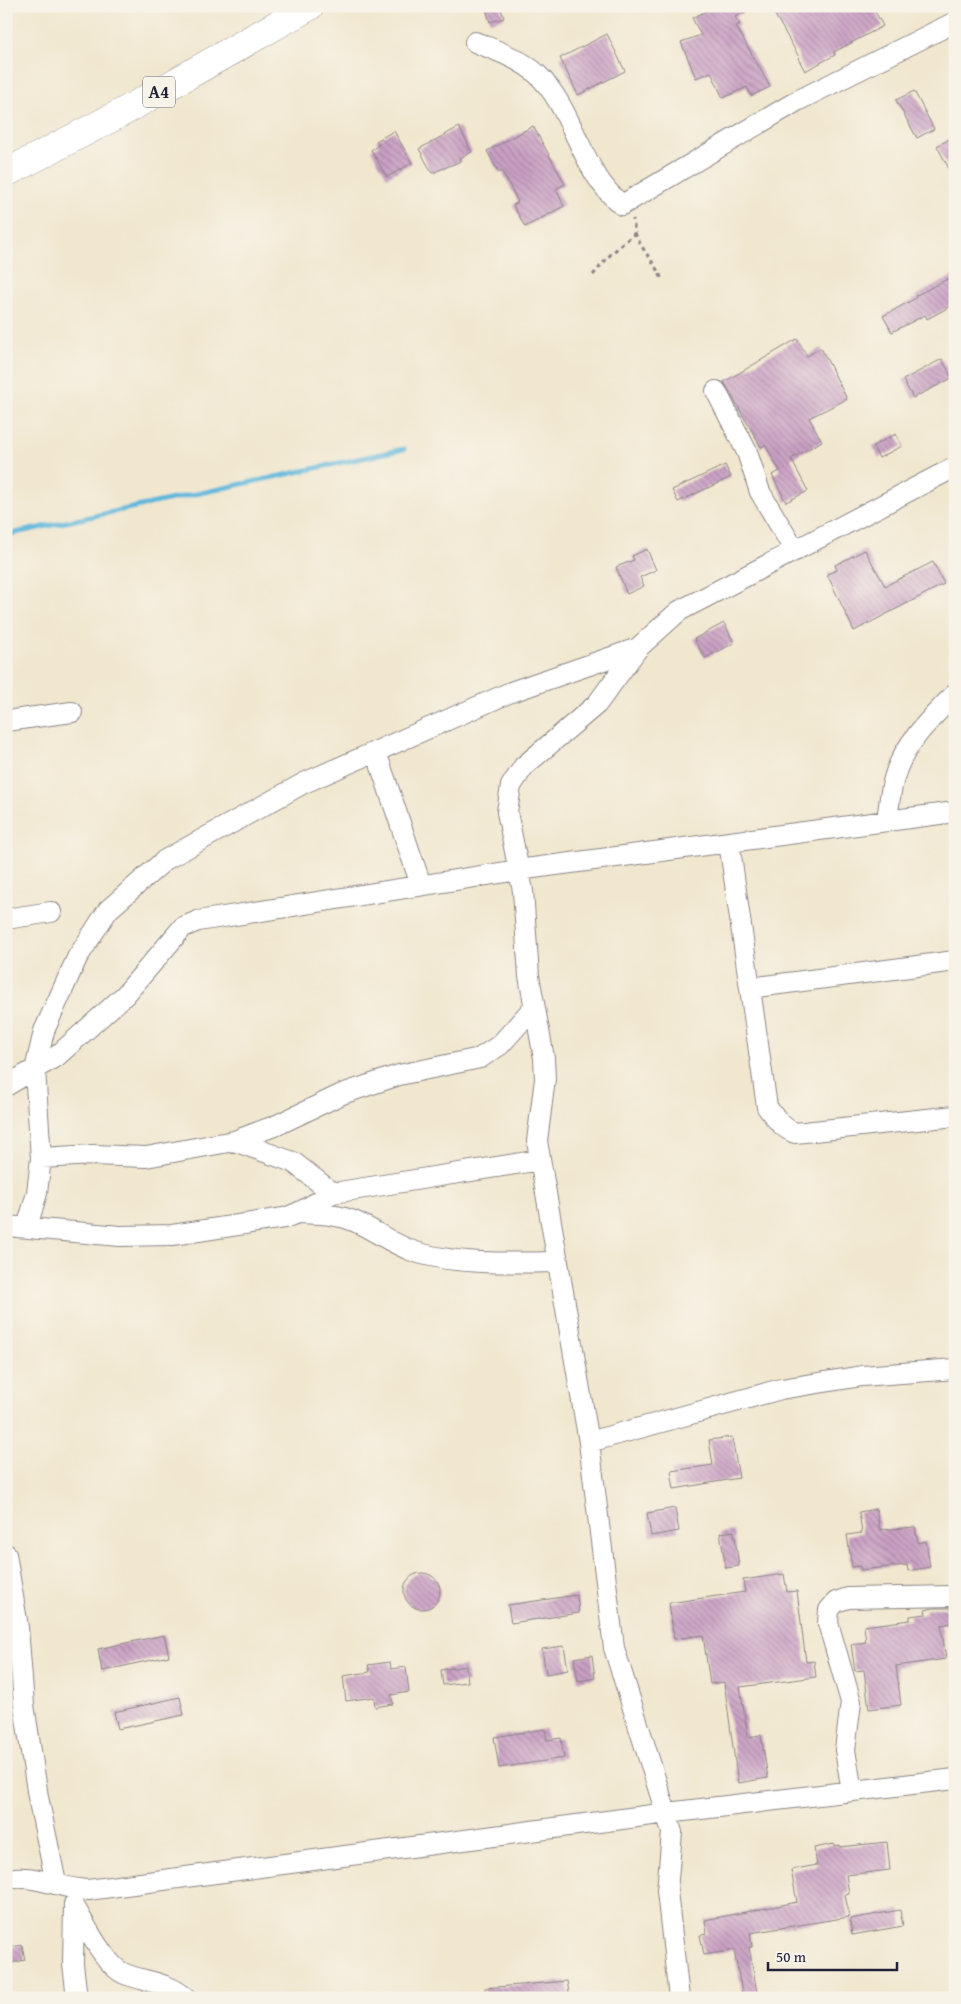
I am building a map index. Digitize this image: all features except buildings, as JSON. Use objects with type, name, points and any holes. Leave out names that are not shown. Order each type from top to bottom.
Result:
[{"type":"main road","name":"A4","points":[[6,173],[123,112],[310,6]]},
{"type":"street","points":[[475,42],[502,53],[535,72],[550,89],[598,180],[609,195],[622,205],[797,101],[955,22]]},
{"type":"street","points":[[716,391],[746,452],[760,492],[795,550]]},
{"type":"street","points":[[679,1998],[667,1892],[672,1832],[614,1648],[589,1442],[537,1141],[545,1079],[544,1058],[529,976],[523,891],[507,812],[510,786],[524,766],[596,704],[638,648],[679,611],[955,467]]},
{"type":"street","points":[[26,1227],[37,1193],[41,1158],[35,1070],[44,1031],[77,958],[108,910],[165,860],[304,783],[511,692],[638,648]]},
{"type":"street","points":[[887,821],[895,775],[904,754],[933,716],[955,694]]},
{"type":"street","points":[[6,721],[72,712]]},
{"type":"street","points":[[376,752],[421,885]]},
{"type":"street","points":[[6,1086],[57,1056],[125,995],[183,927],[219,918],[518,870],[955,812]]},
{"type":"street","points":[[729,842],[767,1107],[787,1130],[795,1133],[955,1116]]},
{"type":"street","points":[[6,919],[51,912]]},
{"type":"street","points":[[750,988],[955,961]]},
{"type":"street","points":[[41,1158],[93,1155],[146,1157],[234,1141],[277,1125],[342,1094],[391,1078],[452,1062],[480,1058],[500,1045],[534,1007]]},
{"type":"street","points":[[234,1141],[293,1162],[332,1193]]},
{"type":"street","points":[[299,1213],[312,1203],[332,1193],[540,1160]]},
{"type":"street","points":[[6,1226],[120,1236],[172,1235],[241,1226],[299,1213],[329,1215],[355,1221],[411,1251],[437,1256],[470,1261],[558,1262]]},
{"type":"street","points":[[589,1442],[781,1389],[862,1376],[955,1369]]},
{"type":"street","points":[[6,1554],[18,1627],[15,1707],[38,1797],[68,1893],[77,1998]]},
{"type":"street","points":[[852,1791],[845,1750],[851,1702],[828,1623],[829,1610],[836,1602],[848,1598],[955,1596]]},
{"type":"street","points":[[6,1879],[17,1877],[68,1893],[667,1813],[955,1779]]},
{"type":"street","points":[[68,1893],[112,1966],[124,1974],[174,1988],[186,1998]]},
{"type":"path","points":[[622,205],[633,218],[635,232],[641,246],[654,263],[662,279]]},
{"type":"path","points":[[593,275],[611,254],[635,232]]},
{"type":"waterway","points":[[6,535],[404,449]]}]
